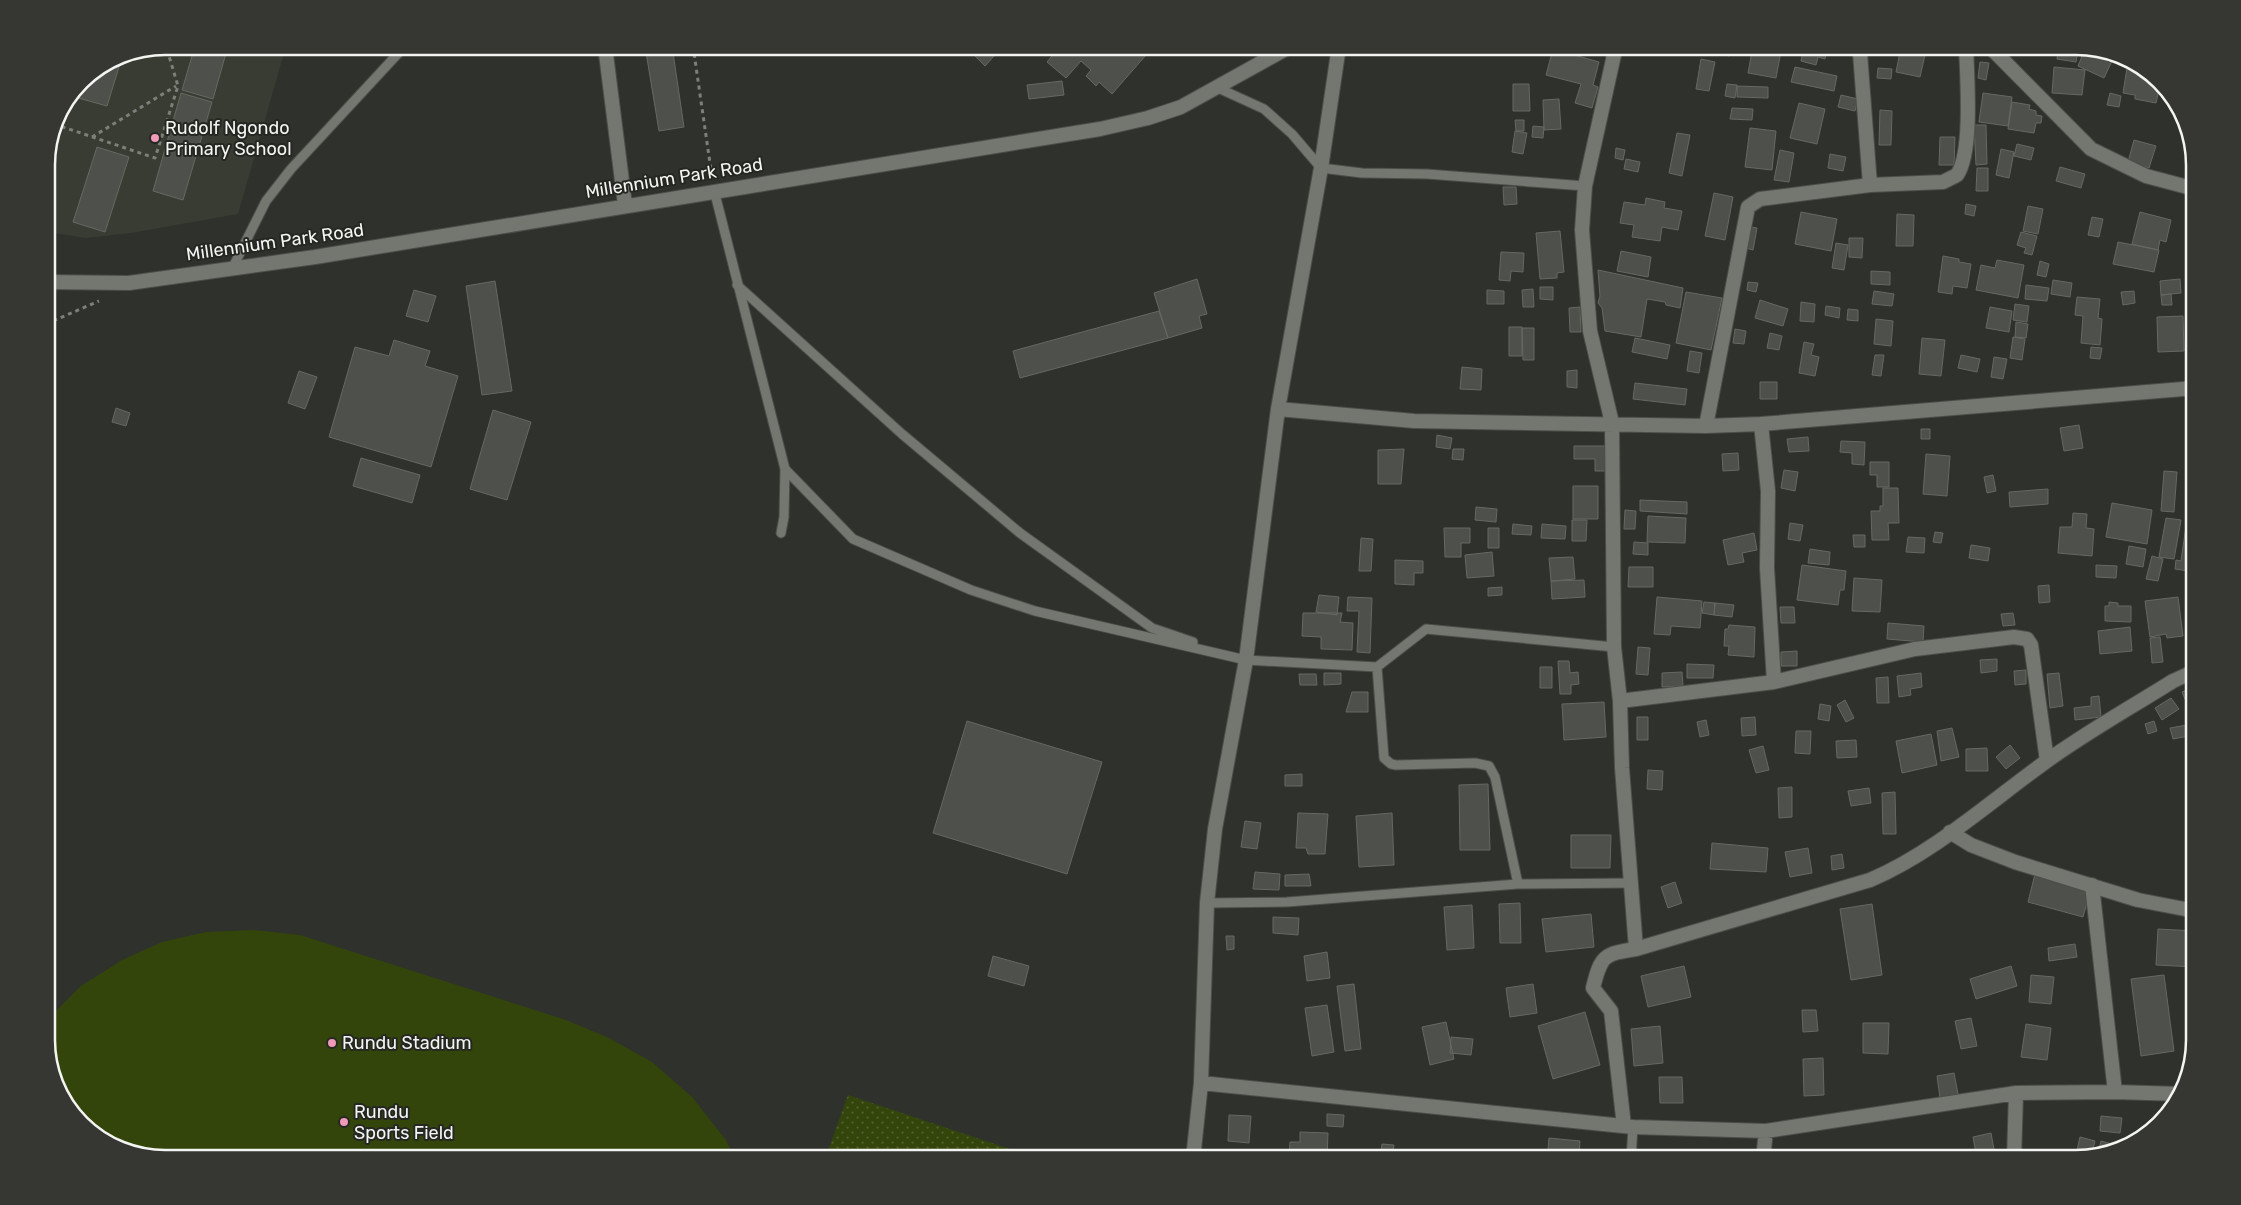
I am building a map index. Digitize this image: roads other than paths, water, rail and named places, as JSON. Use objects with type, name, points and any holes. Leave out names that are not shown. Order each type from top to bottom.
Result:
[{"type":"street","points":[[606,55],[624,205]]},
{"type":"street","name":"Millennium Park Road","points":[[55,282],[129,283],[314,257],[1100,128],[1148,118],[1181,107],[1275,55]]},
{"type":"street","points":[[1194,1150],[1201,1083],[1207,903],[1215,829],[1246,660],[1278,409],[1321,168],[1338,55]]},
{"type":"street","points":[[1614,55],[1585,186],[1582,230],[1590,331],[1612,423],[1614,647],[1620,701],[1622,768],[1636,949]]},
{"type":"street","points":[[1860,55],[1870,185]]},
{"type":"street","points":[[1706,426],[1748,207],[1760,199],[1870,185],[1943,182],[1957,175],[1964,161],[1966,55]]},
{"type":"street","points":[[1998,55],[2091,149],[2146,176],[2186,187]]},
{"type":"street","points":[[1278,409],[1414,421],[1706,426],[1761,424],[2186,389]]},
{"type":"street","points":[[1761,424],[1768,491],[1767,568],[1774,682]]},
{"type":"street","points":[[1620,701],[1774,682],[1915,649],[1984,639],[2014,637],[2027,639],[2031,646],[2047,761]]},
{"type":"street","points":[[1628,1126],[1611,1011],[1593,988],[1602,962],[1609,953],[1636,949],[1870,880],[1891,871],[1950,832],[2047,761],[2173,681],[2186,676]]},
{"type":"street","points":[[1950,832],[1971,845],[1992,854],[2138,900],[2186,909]]},
{"type":"street","points":[[2092,885],[2115,1092]]},
{"type":"street","points":[[1201,1083],[1628,1126],[1766,1131],[2016,1093],[2115,1092],[2172,1095]]},
{"type":"street","points":[[2014,1150],[2016,1093]]},
{"type":"street","points":[[1764,1150],[1766,1131]]},
{"type":"lane","points":[[233,267],[266,201],[291,169],[397,55]]},
{"type":"lane","points":[[1218,88],[1264,109],[1292,134],[1321,168],[1585,186]]},
{"type":"lane","points":[[714,190],[785,469],[784,517],[781,533]]},
{"type":"lane","points":[[738,286],[902,434],[1020,533],[1152,628],[1246,660]]},
{"type":"lane","points":[[785,469],[853,539],[972,590],[1035,610],[1246,660],[1377,667],[1426,629],[1614,647]]},
{"type":"lane","points":[[1377,667],[1384,758],[1391,764],[1396,765],[1475,763],[1489,766],[1495,777],[1518,884]]},
{"type":"lane","points":[[1207,903],[1287,902],[1518,884],[1632,883]]},
{"type":"lane","points":[[1628,1126],[1630,1150]]},
{"type":"place","name":"Rudolf Ngondo Primary School","points":[[155,138]]},
{"type":"place","name":"Rundu Stadium","points":[[332,1043]]},
{"type":"place","name":"Rundu Sports Field","points":[[344,1122]]}]
